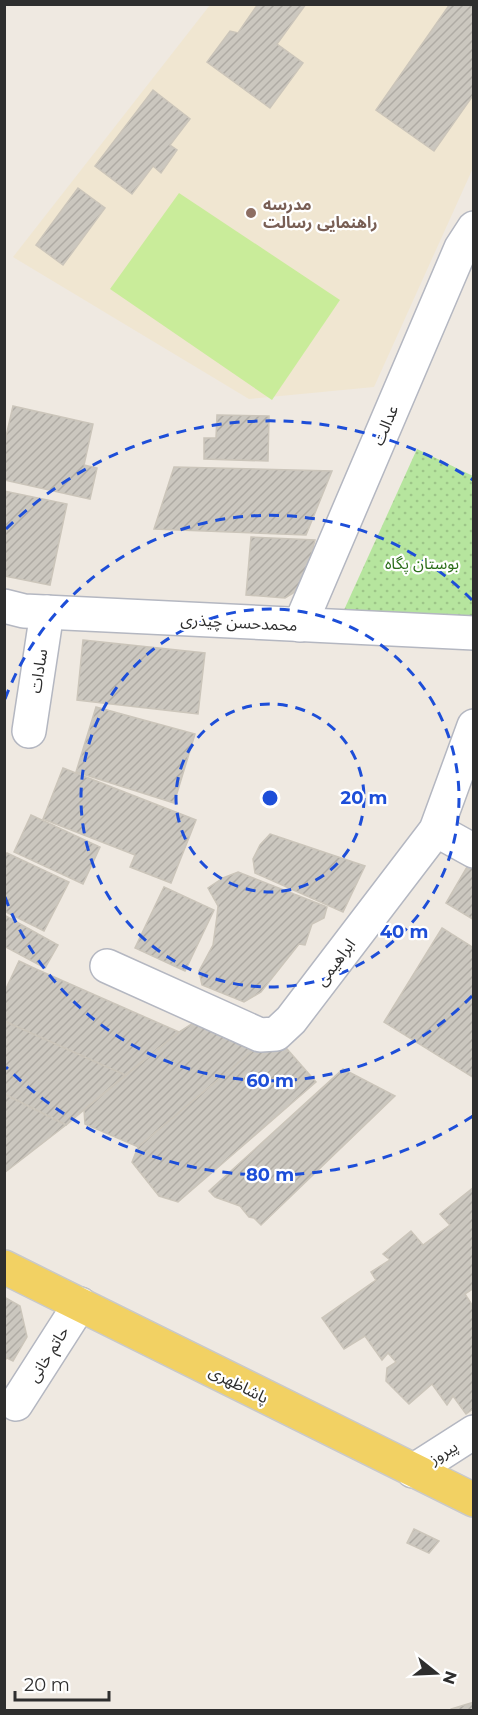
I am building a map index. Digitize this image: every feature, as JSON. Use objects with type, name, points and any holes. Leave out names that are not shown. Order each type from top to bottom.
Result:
[{"type":"main road","name":"پاشاظهری","points":[[4,1267],[474,1500]]},
{"type":"street","name":"عدالت","points":[[300,625],[461,248],[474,228]]},
{"type":"street","name":"محمدحسن چیذری","points":[[4,606],[24,611],[474,633]]},
{"type":"street","name":"سادات","points":[[29,731],[47,612]]},
{"type":"street","name":"ابراهیمی","points":[[107,966],[260,1035],[276,1034],[291,1020],[436,830],[474,726]]},
{"type":"street","points":[[436,830],[474,851]]},
{"type":"street","name":"حاتم خانی","points":[[16,1404],[80,1304]]},
{"type":"street","name":"پیروز","points":[[413,1471],[474,1432]]},
{"type":"shaded area","name":"مدرسه راهنمایی رسالت","points":[[210,5],[473,5],[473,168],[374,387],[249,399],[13,257]]},
{"type":"green space","points":[[179,193],[340,300],[272,400],[110,289]]},
{"type":"green space","name":"بوستان پگاه","points":[[417,449],[473,476],[473,618],[344,610]]},
{"type":"building","points":[[258,4],[306,4],[277,44],[303,63],[270,108],[207,62],[230,31],[238,33]]},
{"type":"building","points":[[450,4],[474,4],[474,94],[434,151],[376,110]]},
{"type":"building","points":[[153,90],[190,119],[170,145],[177,150],[161,173],[153,166],[132,194],[95,166]]},
{"type":"building","points":[[78,188],[105,208],[63,265],[36,245]]},
{"type":"building","points":[[13,406],[93,424],[84,465],[97,468],[90,499],[4,480],[4,445]]},
{"type":"building","points":[[217,415],[269,416],[268,461],[204,459],[204,438],[216,438]]},
{"type":"building","points":[[174,467],[332,471],[306,535],[154,529]]},
{"type":"building","points":[[4,491],[67,504],[50,585],[4,576]]},
{"type":"building","points":[[251,537],[315,540],[303,587],[285,598],[246,595]]},
{"type":"building","points":[[83,640],[205,653],[198,714],[77,700]]},
{"type":"building","points":[[96,707],[195,734],[174,803],[76,772]]},
{"type":"building","points":[[63,768],[196,820],[171,883],[130,867],[135,855],[43,819]]},
{"type":"building","points":[[31,815],[100,847],[83,884],[14,852]]},
{"type":"building","points":[[270,834],[365,866],[343,912],[255,873],[253,859],[260,845]]},
{"type":"building","points":[[7,853],[69,882],[44,931],[4,911],[4,857]]},
{"type":"building","points":[[471,860],[474,862],[474,920],[446,903]]},
{"type":"building","points":[[238,872],[327,907],[324,918],[312,924],[305,945],[299,944],[261,992],[244,1002],[202,985],[199,971],[213,945],[217,916],[218,906],[208,888]]},
{"type":"building","points":[[164,887],[214,910],[185,971],[135,948]]},
{"type":"building","points":[[4,915],[58,945],[45,968],[4,946]]},
{"type":"building","points":[[442,928],[474,948],[472,956],[474,957],[474,1078],[384,1022]]},
{"type":"building","points":[[19,961],[179,1032],[125,1075],[4,1021],[4,993]]},
{"type":"building","points":[[204,1016],[263,1042],[138,1147],[85,1124],[84,1110],[179,1032]]},
{"type":"building","points":[[4,1021],[125,1075],[66,1125],[4,1094]]},
{"type":"building","points":[[280,1041],[316,1082],[178,1202],[159,1196],[132,1162],[138,1147],[263,1042]]},
{"type":"building","points":[[343,1069],[395,1096],[261,1225],[254,1218],[249,1217],[240,1206],[215,1197],[209,1191]]},
{"type":"building","points":[[4,1094],[66,1125],[4,1173]]},
{"type":"building","points":[[474,1187],[474,1288],[465,1294],[474,1308],[474,1408],[466,1414],[453,1396],[447,1405],[432,1384],[409,1404],[386,1381],[387,1368],[396,1362],[388,1353],[382,1360],[365,1336],[344,1349],[322,1318],[376,1280],[371,1272],[390,1260],[383,1254],[411,1231],[423,1245],[450,1225],[440,1214]]},
{"type":"building","points":[[4,1297],[20,1306],[27,1337],[13,1361],[7,1358],[4,1361]]},
{"type":"building","points":[[414,1529],[439,1541],[429,1553],[407,1543]]},
{"type":"building","points":[[474,1702],[474,1710],[451,1710],[451,1709]]},
{"type":"place","name":"مدرسه راهنمایی رسالت","points":[[251,213]]}]
